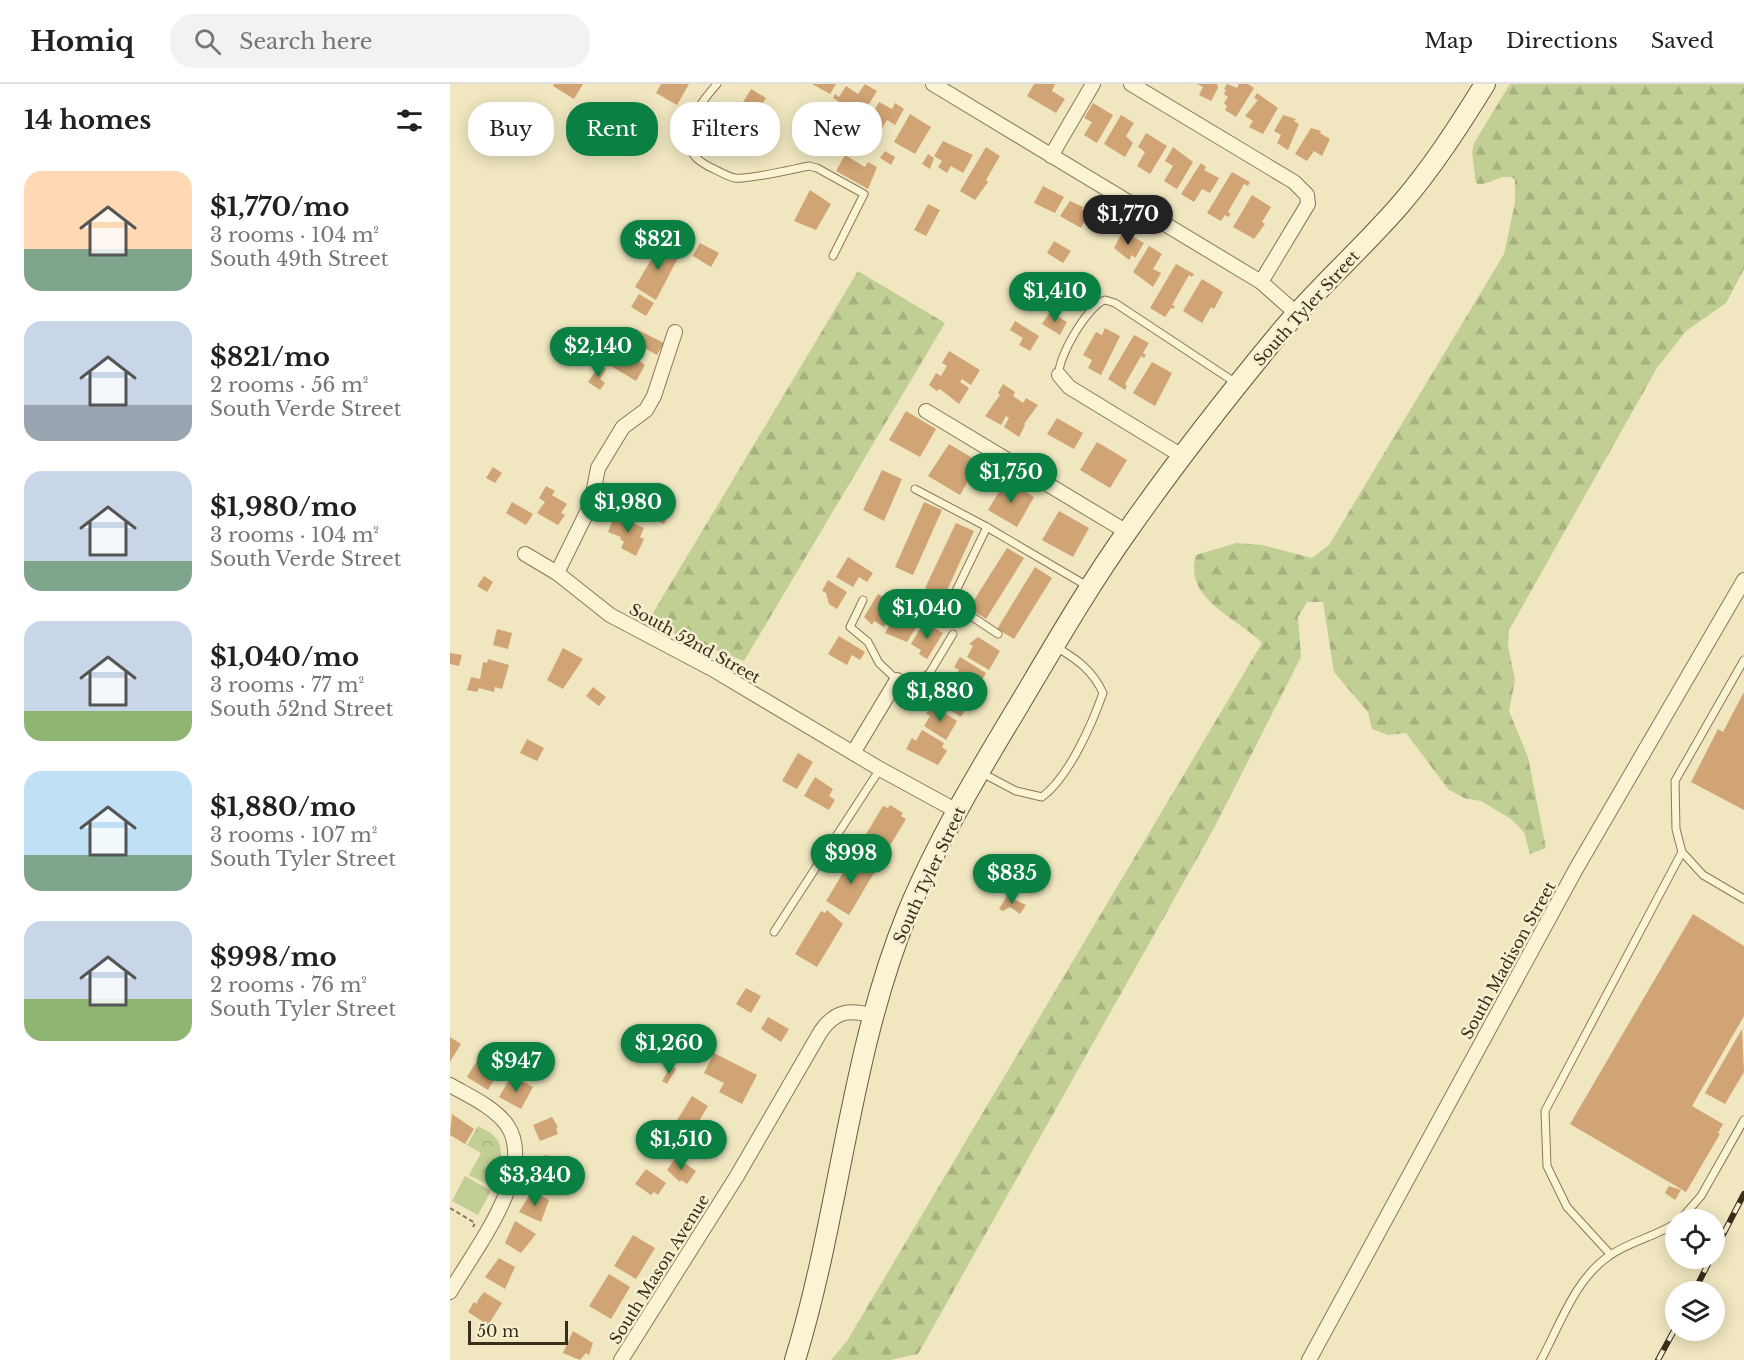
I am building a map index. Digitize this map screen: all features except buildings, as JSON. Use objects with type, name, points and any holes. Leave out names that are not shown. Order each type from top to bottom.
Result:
[{"type":"main road","name":"South Tyler Street","points":[[795,1360],[874,1016],[907,914],[957,811],[1054,645],[1126,532],[1182,456],[1296,313],[1401,204],[1432,164],[1485,84]]},
{"type":"street","points":[[933,84],[1261,282],[1296,313]]},
{"type":"street","points":[[1051,156],[1093,84]]},
{"type":"street","points":[[1131,84],[1294,182],[1307,195],[1308,204],[1261,282]]},
{"type":"street","points":[[557,573],[591,504],[598,468],[623,427],[646,410],[654,396],[675,332]]},
{"type":"street","points":[[1059,375],[1069,387],[1182,456]]},
{"type":"street","points":[[926,411],[1126,532]]},
{"type":"street","name":"South 52nd Street","points":[[525,554],[557,573],[610,615],[714,670],[880,769],[957,811]]},
{"type":"street","name":"South Madison Street","points":[[1309,1360],[1576,869],[1744,580]]},
{"type":"street","points":[[853,753],[897,680]]},
{"type":"street","name":"South Mason Avenue","points":[[621,1360],[737,1176],[821,1030],[834,1017],[846,1011],[874,1016]]},
{"type":"street","points":[[450,1085],[502,1119],[515,1143],[516,1162],[513,1176],[501,1204],[450,1292]]},
{"type":"lane","points":[[717,84],[692,118],[686,135],[690,149],[702,164],[735,178],[809,166],[817,168],[864,194],[833,256]]},
{"type":"lane","points":[[1059,375],[1060,362],[1071,340],[1090,311],[1105,300],[1115,303],[1238,384]]},
{"type":"lane","points":[[915,489],[987,527],[1091,588]]},
{"type":"lane","points":[[987,527],[952,598],[952,604],[998,634]]},
{"type":"lane","points":[[863,600],[850,627],[868,642],[879,663],[897,680],[912,683],[928,674],[953,634]]},
{"type":"lane","points":[[979,772],[1016,791],[1042,797],[1056,787],[1096,714],[1103,693],[1095,676],[1077,659],[1054,645]]},
{"type":"lane","points":[[1744,660],[1675,781],[1676,829],[1682,852],[1702,875],[1744,899]]},
{"type":"lane","points":[[774,932],[880,769]]},
{"type":"lane","points":[[1610,1254],[1567,1207],[1547,1166],[1545,1111],[1682,852]]},
{"type":"lane","points":[[1690,1209],[1701,1196],[1744,1120]]},
{"type":"lane","points":[[1541,1360],[1590,1270],[1610,1254],[1665,1231]]},
{"type":"path","points":[[450,1208],[475,1223],[474,1231],[482,1237]]},
{"type":"green space","points":[[1510,84],[1744,84],[1744,269],[1726,303],[1686,331],[1657,368],[1509,630],[1508,646],[1515,680],[1509,711],[1528,757],[1546,848],[1530,854],[1524,832],[1511,819],[1481,801],[1464,798],[1448,789],[1406,733],[1388,735],[1372,729],[1368,712],[1334,672],[1323,602],[1307,602],[1298,617],[1301,657],[1213,830],[918,1354],[890,1360],[831,1360],[847,1341],[1262,643],[1205,596],[1197,584],[1194,571],[1196,555],[1236,543],[1262,545],[1312,558],[1329,545],[1504,254],[1515,203],[1515,179],[1505,177],[1486,183],[1476,183],[1472,152],[1474,143]]},
{"type":"green space","points":[[858,271],[945,323],[744,661],[647,623]]},
{"type":"green space","points":[[478,1126],[493,1135],[499,1142],[501,1155],[493,1187],[469,1175],[481,1153],[467,1145]]},
{"type":"green space","points":[[465,1176],[491,1191],[478,1215],[452,1201]]},
{"type":"railway","points":[[1725,1231],[1744,1194]]},
{"type":"railway","points":[[1700,1281],[1706,1269]]},
{"type":"railway","points":[[1658,1360],[1668,1341]]}]
